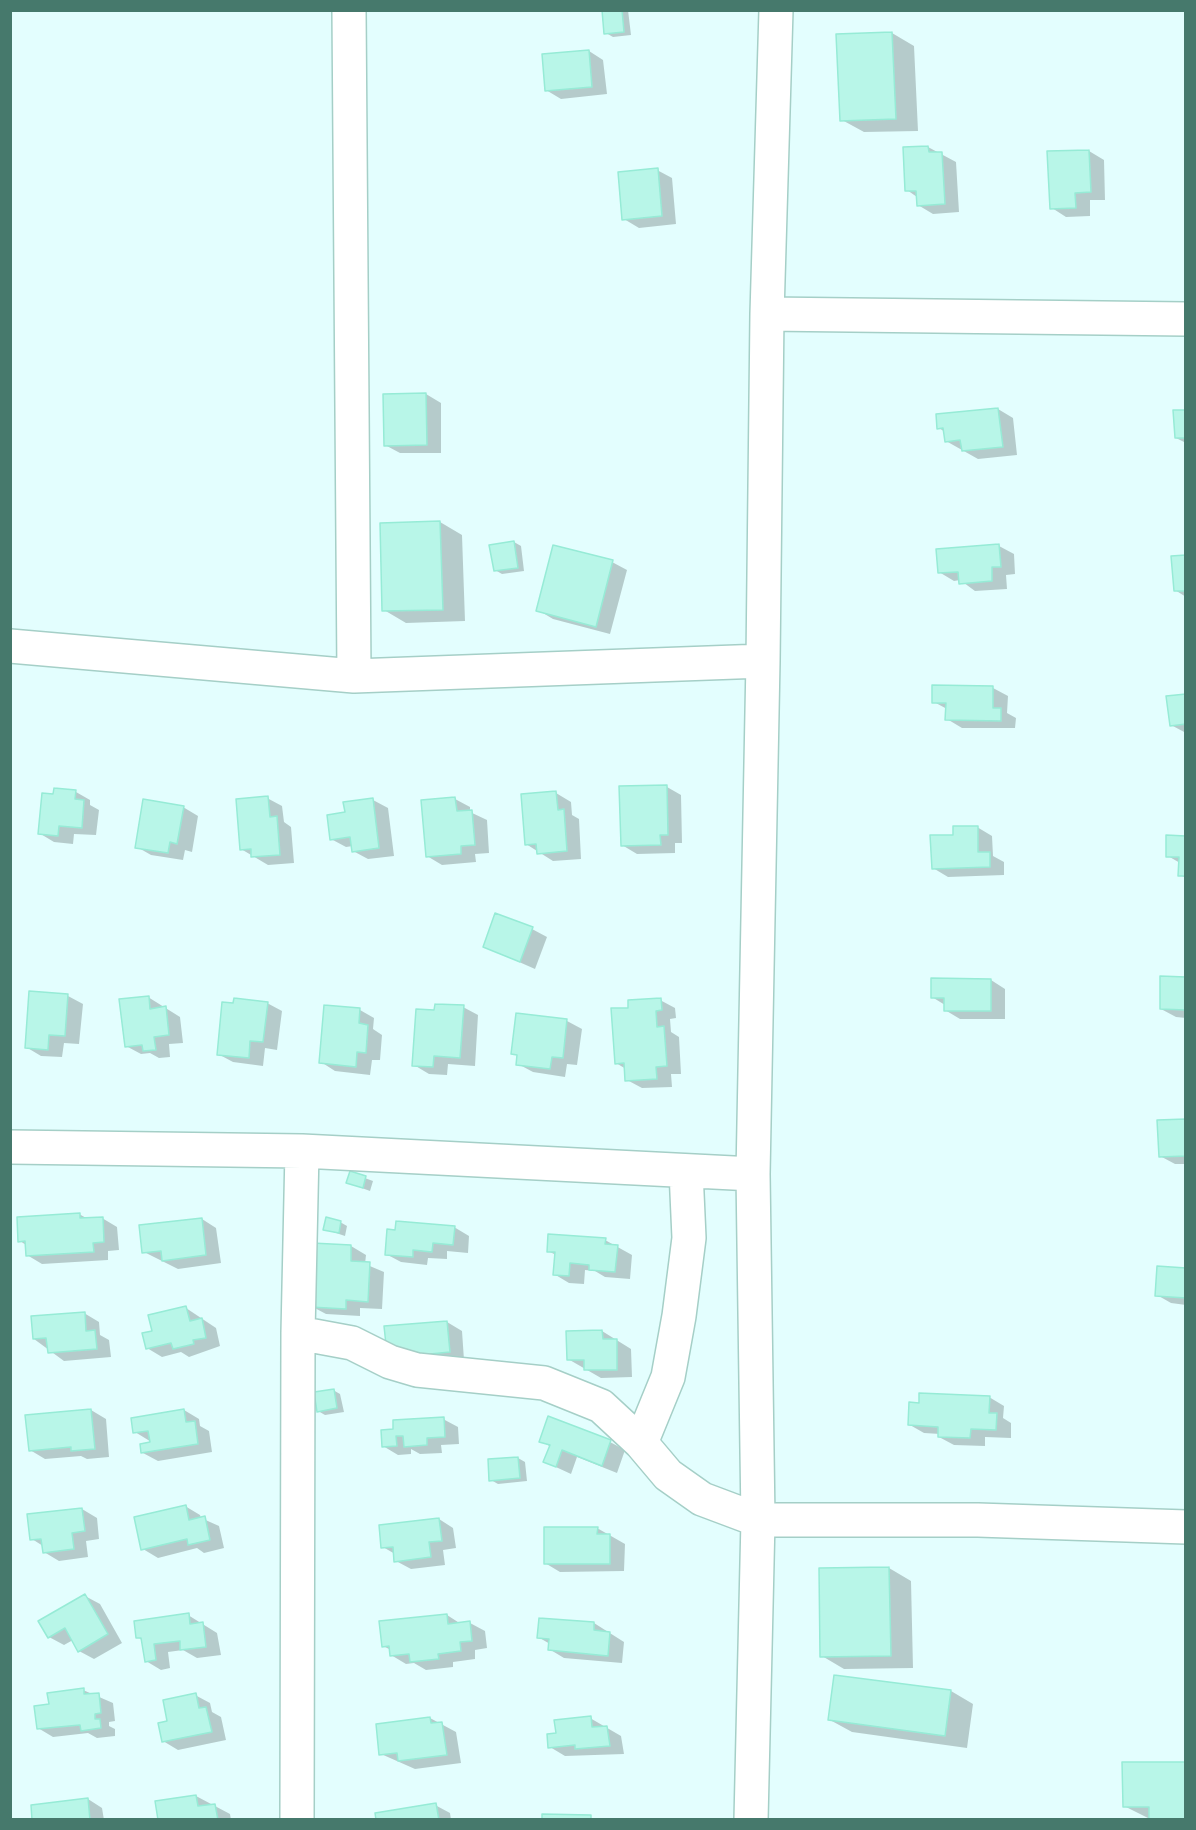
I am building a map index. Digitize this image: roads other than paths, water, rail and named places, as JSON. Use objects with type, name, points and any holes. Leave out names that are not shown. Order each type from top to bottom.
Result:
[{"type":"street","points":[[349,10],[354,676]]},
{"type":"street","points":[[751,1820],[758,1520],[753,1174],[764,661],[767,314],[776,10]]},
{"type":"street","points":[[767,314],[1185,320]]},
{"type":"street","points":[[10,646],[354,676],[764,661]]},
{"type":"street","points":[[10,1147],[302,1151],[753,1174]]},
{"type":"street","points":[[297,1820],[298,1332],[302,1151]]},
{"type":"street","points":[[641,1443],[668,1377],[679,1316],[689,1238],[686,1171]]},
{"type":"street","points":[[298,1332],[352,1343],[390,1362],[417,1370],[544,1383],[601,1406],[641,1443],[668,1475],[702,1499],[758,1520],[978,1520],[1185,1527]]}]
